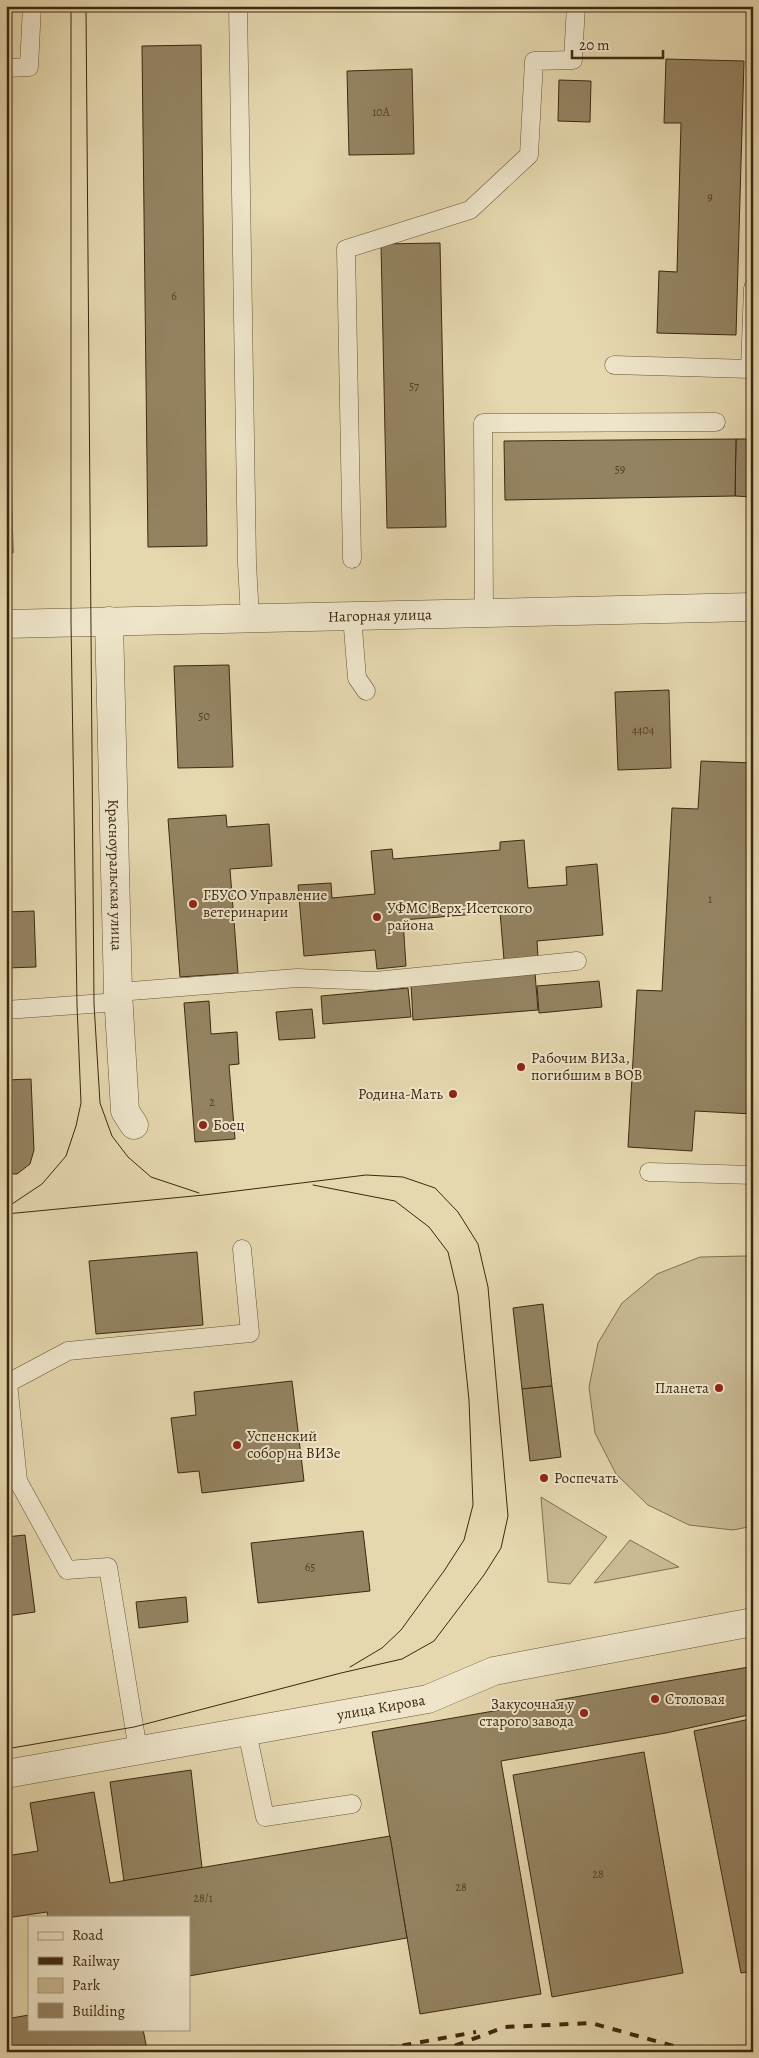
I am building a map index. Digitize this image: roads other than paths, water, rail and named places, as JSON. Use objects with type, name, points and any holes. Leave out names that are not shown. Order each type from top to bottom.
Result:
[{"type":"street","name":"Нагорная улица","points":[[6,624],[753,607]]},
{"type":"street","name":"Красноуральская улица","points":[[109,621],[119,997],[125,1112],[134,1125]]},
{"type":"street","name":"улица Кирова","points":[[6,1774],[428,1698],[494,1671],[753,1622]]},
{"type":"lane","points":[[6,68],[29,68],[32,6]]},
{"type":"lane","points":[[238,6],[246,563],[250,618]]},
{"type":"lane","points":[[352,559],[346,250],[470,210],[529,155],[534,61],[573,60],[576,6]]},
{"type":"lane","points":[[614,365],[750,369],[753,288]]},
{"type":"lane","points":[[484,613],[483,424],[716,422]]},
{"type":"lane","points":[[352,616],[357,678],[366,691]]},
{"type":"lane","points":[[6,1010],[188,988],[297,978],[375,981],[577,961]]},
{"type":"lane","points":[[650,1172],[753,1175]]},
{"type":"lane","points":[[138,1750],[108,1567],[67,1570],[18,1481],[8,1383],[68,1352],[250,1333],[242,1249]]},
{"type":"lane","points":[[247,1732],[265,1817],[352,1804]]},
{"type":"tram line","points":[[6,1208],[42,1184],[66,1156],[81,1103],[77,1005],[71,622],[71,6]]},
{"type":"tram line","points":[[86,6],[94,1004],[100,1103],[112,1136],[128,1157],[151,1177],[199,1193]]},
{"type":"tram line","points":[[6,1214],[204,1195],[366,1175],[403,1177],[435,1188],[458,1212],[478,1244],[488,1287],[508,1516],[501,1548],[484,1575],[434,1641],[402,1659],[134,1727],[6,1749]]},
{"type":"tram line","points":[[313,1185],[395,1201],[429,1227],[448,1252],[458,1294],[469,1400],[473,1505],[464,1540],[401,1630],[382,1648],[350,1667]]},
{"type":"railway","points":[[438,2052],[505,2027],[591,2023],[695,2052]]},
{"type":"railway","points":[[367,2052],[476,2032]]},
{"type":"place","name":"ГБУСО Управление ветеринарии","points":[[193,904]]},
{"type":"place","name":"УФМС Верх-Исетского района","points":[[377,917]]},
{"type":"place","name":"Рабочим ВИЗа, погибшим в ВОВ","points":[[521,1067]]},
{"type":"place","name":"Родина-Мать","points":[[453,1094]]},
{"type":"place","name":"Боец","points":[[203,1125]]},
{"type":"place","name":"Планета","points":[[719,1388]]},
{"type":"place","name":"Успенский собор на ВИЗе","points":[[237,1445]]},
{"type":"place","name":"Роспечать","points":[[544,1478]]},
{"type":"place","name":"Столовая","points":[[655,1699]]},
{"type":"place","name":"Закусочная у старого завода","points":[[584,1713]]}]
